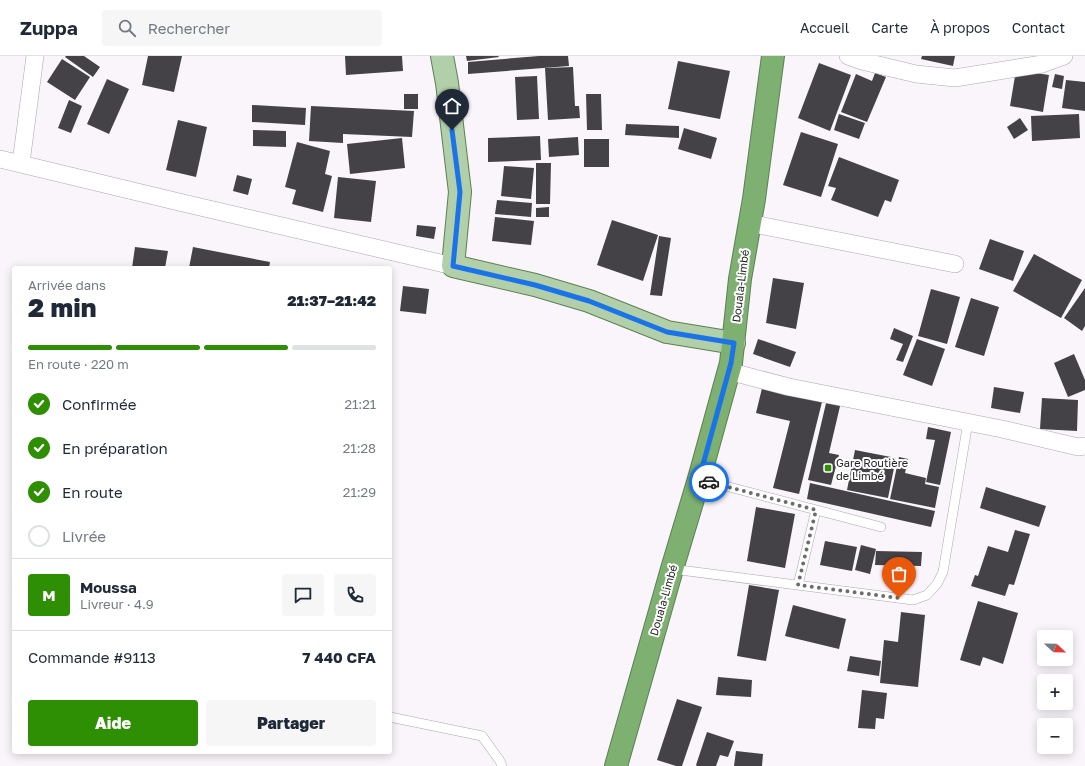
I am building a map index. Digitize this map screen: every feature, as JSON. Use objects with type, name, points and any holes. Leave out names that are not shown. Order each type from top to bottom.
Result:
[{"type":"highway","name":"Douala-Limbé","points":[[616,766],[699,479],[728,371],[734,343],[740,279],[754,199],[773,56]]},
{"type":"main road","points":[[442,56],[447,84],[460,192],[453,266],[535,285],[589,301],[667,332],[734,343]]},
{"type":"street","points":[[21,163],[35,56]]},
{"type":"street","points":[[848,56],[862,61],[916,74],[955,78],[1042,64],[1064,56]]},
{"type":"street","points":[[0,159],[183,204],[453,266]]},
{"type":"street","points":[[749,223],[955,264]]},
{"type":"street","points":[[728,371],[789,386],[1002,429],[1078,447],[1085,446]]},
{"type":"lane","points":[[672,569],[913,600],[927,595],[937,584],[943,572],[968,422]]},
{"type":"lane","points":[[699,479],[881,527]]},
{"type":"lane","points":[[798,585],[816,510]]},
{"type":"lane","points":[[392,717],[482,736],[502,766]]},
{"type":"building","points":[[84,56],[100,67],[93,77],[65,57]]},
{"type":"building","points":[[148,56],[182,56],[174,92],[142,85]]},
{"type":"building","points":[[345,56],[402,56],[403,71],[346,75]]},
{"type":"building","points":[[466,56],[498,56],[499,57],[467,61]]},
{"type":"building","points":[[539,56],[568,56],[569,66],[468,74],[468,62]]},
{"type":"building","points":[[922,56],[955,56],[953,66],[921,59]]},
{"type":"building","points":[[62,59],[90,77],[75,100],[47,82]]},
{"type":"building","points":[[678,61],[730,71],[720,119],[668,109]]},
{"type":"building","points":[[819,63],[851,75],[830,131],[798,118]]},
{"type":"building","points":[[573,67],[575,106],[579,106],[580,118],[548,120],[545,68]]},
{"type":"building","points":[[1016,70],[1049,75],[1043,112],[1010,106]]},
{"type":"building","points":[[875,73],[886,77],[867,122],[841,112],[856,74],[872,81]]},
{"type":"building","points":[[1055,74],[1064,76],[1062,89],[1052,87]]},
{"type":"building","points":[[537,76],[539,119],[517,120],[515,77]]},
{"type":"building","points":[[107,79],[129,89],[109,134],[87,124]]},
{"type":"building","points":[[1066,80],[1085,82],[1085,111],[1062,108]]},
{"type":"building","points":[[404,94],[418,94],[418,109],[404,109]]},
{"type":"building","points":[[586,94],[601,94],[602,130],[587,130]]},
{"type":"building","points":[[69,100],[82,106],[71,133],[58,128]]},
{"type":"building","points":[[252,105],[306,108],[305,125],[252,122]]},
{"type":"building","points":[[311,106],[414,111],[412,137],[343,134],[343,143],[309,141]]},
{"type":"building","points":[[839,114],[865,123],[859,139],[834,130]]},
{"type":"building","points":[[1079,114],[1080,138],[1032,141],[1031,116]]},
{"type":"building","points":[[1020,118],[1028,130],[1014,139],[1007,127]]},
{"type":"building","points":[[178,120],[207,127],[196,177],[166,170]]},
{"type":"building","points":[[626,124],[679,126],[679,138],[625,135]]},
{"type":"building","points":[[684,128],[717,138],[711,159],[678,149]]},
{"type":"building","points":[[253,130],[286,131],[286,147],[253,146]]},
{"type":"building","points":[[801,132],[838,144],[821,197],[783,185]]},
{"type":"building","points":[[540,136],[541,160],[488,162],[488,138]]},
{"type":"building","points":[[578,137],[579,155],[549,157],[548,139]]},
{"type":"building","points":[[402,138],[405,168],[350,174],[347,144]]},
{"type":"building","points":[[584,139],[609,139],[609,167],[584,167]]},
{"type":"building","points":[[297,142],[330,151],[325,174],[332,176],[323,212],[292,204],[296,190],[285,187]]},
{"type":"building","points":[[839,157],[899,180],[891,202],[885,200],[878,217],[831,200],[836,188],[828,186]]},
{"type":"building","points":[[536,163],[551,163],[550,204],[536,204]]},
{"type":"building","points":[[504,166],[534,168],[531,199],[501,196]]},
{"type":"building","points":[[237,175],[252,179],[248,195],[233,191]]},
{"type":"building","points":[[338,177],[376,181],[371,222],[334,218]]},
{"type":"building","points":[[497,200],[532,203],[531,217],[495,214]]},
{"type":"building","points":[[549,207],[549,217],[536,217],[536,208]]},
{"type":"building","points":[[495,217],[534,221],[531,245],[492,241]]},
{"type":"building","points":[[612,220],[658,235],[643,281],[597,265]]},
{"type":"building","points":[[417,225],[436,227],[434,239],[416,236]]},
{"type":"building","points":[[659,236],[671,238],[662,296],[650,295]]},
{"type":"building","points":[[990,239],[1024,251],[1013,281],[979,269]]},
{"type":"building","points":[[135,247],[168,251],[165,266],[132,266]]},
{"type":"building","points":[[193,247],[270,262],[269,266],[189,266]]},
{"type":"building","points":[[1034,254],[1082,280],[1061,318],[1013,291]]},
{"type":"building","points":[[773,278],[804,283],[796,329],[766,323]]},
{"type":"building","points":[[403,286],[429,289],[426,314],[400,311]]},
{"type":"building","points":[[1085,288],[1085,326],[1082,331],[1064,318]]},
{"type":"building","points":[[931,289],[960,297],[947,344],[918,336]]},
{"type":"building","points":[[971,298],[999,307],[984,356],[955,347]]},
{"type":"building","points":[[894,328],[913,336],[903,362],[896,360],[903,344],[890,339]]},
{"type":"building","points":[[758,339],[796,352],[790,367],[753,354]]},
{"type":"building","points":[[917,339],[945,349],[932,386],[903,375]]},
{"type":"building","points":[[1074,354],[1085,380],[1085,390],[1068,397],[1054,363]]},
{"type":"building","points":[[763,384],[823,398],[799,494],[773,488],[790,421],[756,413]]},
{"type":"building","points":[[994,387],[1024,392],[1020,413],[991,408]]},
{"type":"building","points":[[1042,398],[1078,400],[1077,431],[1040,429]]},
{"type":"building","points":[[827,399],[841,402],[829,453],[839,455],[831,485],[808,480]]},
{"type":"building","points":[[928,427],[951,432],[940,485],[926,482],[935,440],[926,439]]},
{"type":"building","points":[[855,450],[896,458],[888,498],[847,490]]},
{"type":"building","points":[[899,457],[908,459],[905,473],[926,478],[925,484],[939,487],[935,508],[890,499]]},
{"type":"building","points":[[810,483],[935,511],[931,527],[807,499]]},
{"type":"building","points":[[986,487],[1046,506],[1039,527],[980,508]]},
{"type":"building","points":[[756,507],[795,514],[785,568],[747,561]]},
{"type":"building","points":[[1015,530],[1030,534],[1014,585],[1009,584],[1005,596],[971,586],[975,575],[978,576],[988,546],[1008,552]]},
{"type":"building","points":[[825,541],[857,547],[852,571],[820,565]]},
{"type":"building","points":[[861,545],[876,549],[870,574],[855,570]]},
{"type":"building","points":[[876,551],[922,552],[921,566],[875,565]]},
{"type":"building","points":[[749,585],[779,590],[766,661],[737,656]]},
{"type":"building","points":[[978,601],[1018,613],[1003,664],[983,657],[980,666],[960,660]]},
{"type":"building","points":[[793,605],[846,619],[839,649],[785,636]]},
{"type":"building","points":[[901,612],[925,615],[918,687],[880,683],[884,640],[898,642]]},
{"type":"building","points":[[850,656],[881,661],[879,676],[847,671]]},
{"type":"building","points":[[718,677],[752,680],[751,697],[716,695]]},
{"type":"building","points":[[862,690],[887,693],[884,719],[876,718],[875,729],[858,728]]},
{"type":"building","points":[[677,699],[702,707],[682,766],[676,766],[657,760]]},
{"type":"building","points":[[707,732],[734,741],[728,757],[720,755],[716,766],[697,766],[696,765]]},
{"type":"building","points":[[736,751],[763,754],[762,766],[734,766]]},
{"type":"way so far","points":[[709,482],[816,510],[798,585],[899,598]]},
{"type":"place","name":"Gare Routière de Limbé","points":[[828,468]]},
{"type":"route","points":[[452,130],[460,192],[453,266],[535,285],[589,301],[667,332],[734,343],[731,363],[699,479],[709,482]]}]
